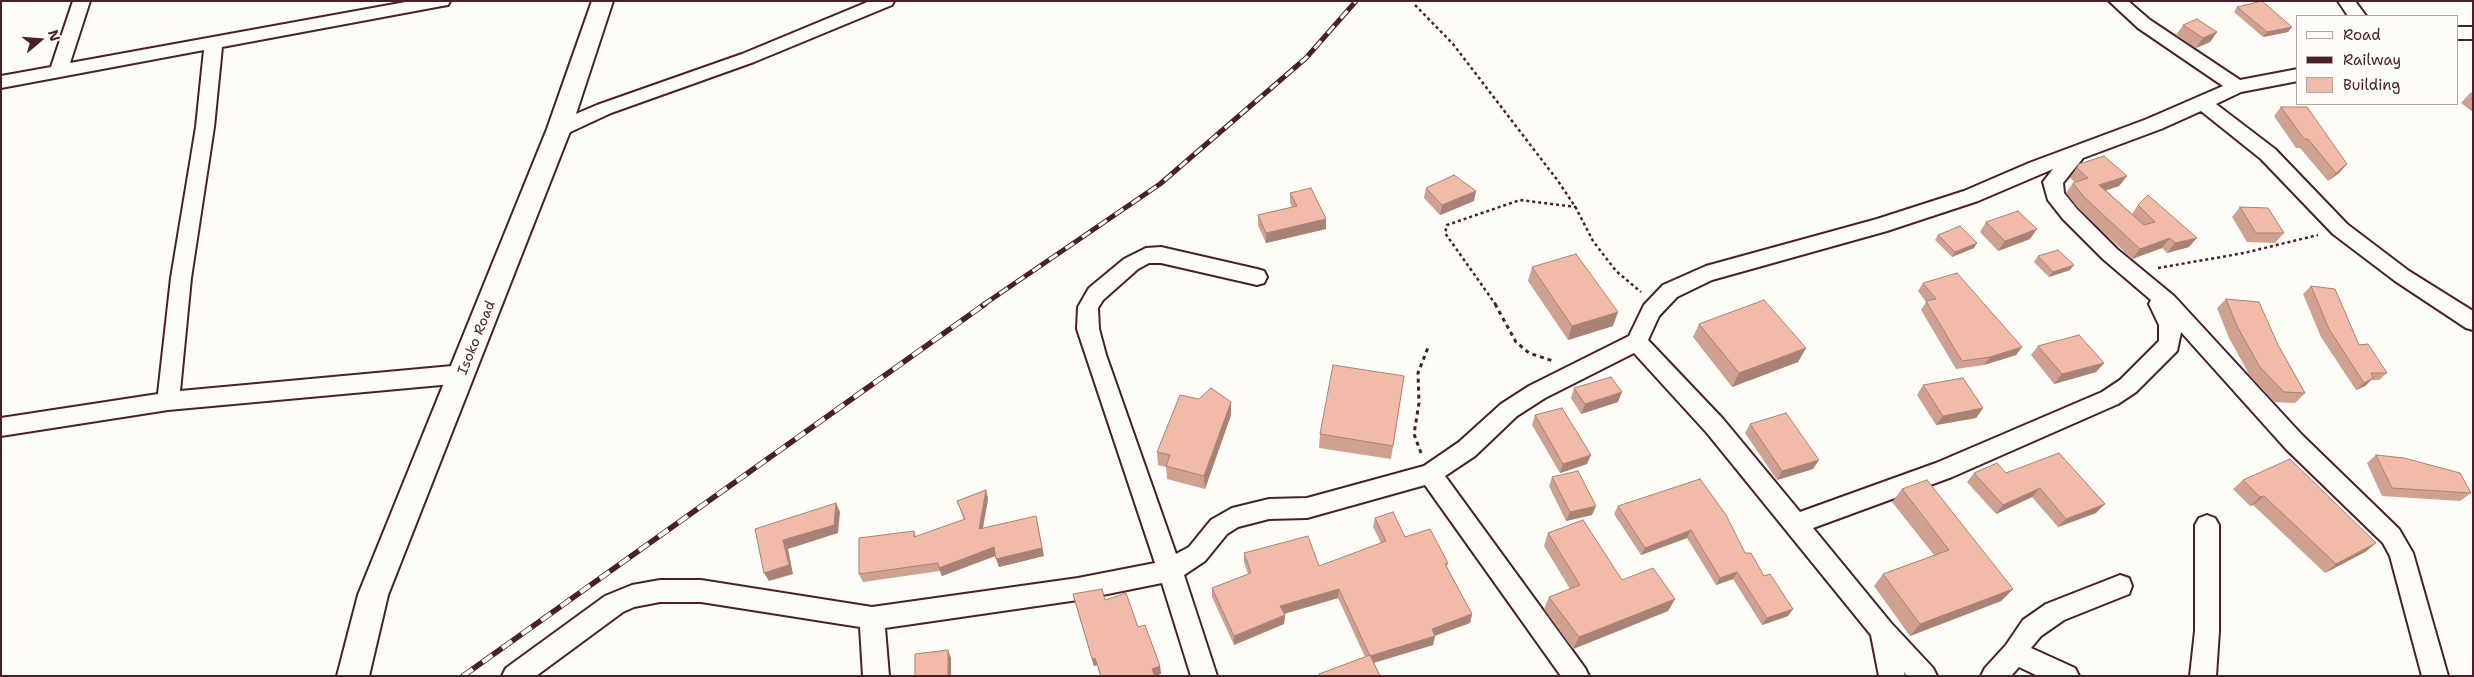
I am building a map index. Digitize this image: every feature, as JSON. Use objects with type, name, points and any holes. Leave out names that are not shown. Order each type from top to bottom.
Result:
[{"type":"street","points":[[59,71],[82,1]]},
{"type":"street","points":[[374,1],[382,5],[402,8]]},
{"type":"street","points":[[1,82],[442,1]]},
{"type":"street","name":"Isoko Road","points":[[352,676],[373,596],[559,129],[603,1]]},
{"type":"street","points":[[559,129],[604,108],[748,58],[886,1]]},
{"type":"street","points":[[2117,1],[2144,24],[2236,86]]},
{"type":"street","points":[[2346,1],[2357,15]]},
{"type":"street","points":[[168,401],[181,278],[205,126],[214,43]]},
{"type":"street","points":[[526,673],[614,604],[632,596],[660,591],[701,591],[872,618],[1078,589],[1170,571],[1197,554],[1220,527],[1232,518],[1269,509],[1307,508],[1430,474],[1467,449],[1509,410],[1536,392],[1636,342],[1644,321],[1656,304],[1670,291],[1706,274],[1880,226],[1972,196],[2076,153],[2154,124],[2236,86],[2296,75]]},
{"type":"street","points":[[2202,102],[2268,154],[2340,229],[2402,276],[2473,322]]},
{"type":"street","points":[[2076,153],[2053,182],[2055,195],[2089,235],[2166,302],[2294,442],[2391,536],[2401,553],[2434,676]]},
{"type":"street","points":[[1196,674],[1170,571],[1094,354],[1088,329],[1088,307],[1096,294],[1107,284],[1131,264],[1146,256],[1161,254],[1257,277]]},
{"type":"street","points":[[1796,524],[1944,470],[2091,407],[2128,386],[2159,357],[2169,344],[2171,336],[2166,313],[2146,286]]},
{"type":"street","points":[[1636,342],[1715,426],[1882,630],[1924,676]]},
{"type":"street","points":[[1,427],[168,401],[463,374]]},
{"type":"street","points":[[1430,474],[1576,676]]},
{"type":"street","points":[[2203,676],[2207,631],[2206,525]]},
{"type":"street","points":[[1994,676],[2015,653],[2032,628],[2055,612],[2120,586]]},
{"type":"street","points":[[872,618],[874,670],[876,676]]},
{"type":"street","points":[[1882,630],[1892,676]]},
{"type":"street","points":[[2015,653],[2066,676]]},
{"type":"path","points":[[1415,5],[1453,44],[1576,208],[1593,241],[1616,271],[1656,304]]},
{"type":"path","points":[[1576,208],[1520,200],[1447,225],[1445,233],[1504,317],[1516,342],[1529,353],[1582,370]]},
{"type":"path","points":[[2146,286],[2147,273],[2153,269],[2244,252],[2340,229]]},
{"type":"path","points":[[1429,345],[1418,373],[1419,403],[1414,434],[1430,474]]},
{"type":"building","points":[[2262,1],[2292,27],[2267,32],[2237,7]]},
{"type":"building","points":[[2197,19],[2217,32],[2203,38],[2183,25]]},
{"type":"building","points":[[2281,107],[2307,107],[2347,164],[2336,173],[2308,139],[2304,139]]},
{"type":"building","points":[[2104,156],[2127,176],[2099,185],[2144,225],[2155,222],[2138,205],[2148,195],[2197,238],[2175,243],[2170,238],[2140,249],[2085,198],[2073,183],[2088,178],[2077,168],[2079,164]]},
{"type":"building","points":[[1454,175],[1476,191],[1442,205],[1426,188]]},
{"type":"building","points":[[1311,188],[1326,219],[1266,233],[1258,215],[1297,206],[1290,193]]},
{"type":"building","points":[[2240,207],[2268,208],[2284,233],[2256,233]]},
{"type":"building","points":[[2018,211],[2037,229],[2005,241],[1986,222]]},
{"type":"building","points":[[1960,226],[1977,243],[1955,252],[1938,235]]},
{"type":"building","points":[[2058,250],[2074,265],[2053,272],[2038,256]]},
{"type":"building","points":[[1576,254],[1618,312],[1572,326],[1532,267]]},
{"type":"building","points":[[1957,273],[2022,347],[1990,357],[1962,361],[1926,301],[1936,299],[1923,283]]},
{"type":"building","points":[[2311,286],[2335,289],[2359,345],[2368,344],[2387,373],[2371,373],[2373,378],[2364,383],[2329,329]]},
{"type":"building","points":[[2226,299],[2259,302],[2278,345],[2305,393],[2284,392],[2260,367],[2238,328]]},
{"type":"building","points":[[1764,300],[1806,348],[1739,373],[1699,324]]},
{"type":"building","points":[[2079,335],[2104,363],[2062,374],[2038,346]]},
{"type":"building","points":[[1333,365],[1404,376],[1393,446],[1320,434]]},
{"type":"building","points":[[1611,377],[1622,392],[1585,404],[1574,388]]},
{"type":"building","points":[[1963,378],[1983,408],[1943,416],[1923,385]]},
{"type":"building","points":[[1211,388],[1231,402],[1204,476],[1166,466],[1170,455],[1157,452],[1180,395],[1199,399]]},
{"type":"building","points":[[1562,408],[1591,455],[1563,464],[1535,415]]},
{"type":"building","points":[[1786,413],[1819,460],[1782,471],[1750,424]]},
{"type":"building","points":[[2059,453],[2105,504],[2066,519],[2040,488],[2003,505],[1974,473],[1997,463],[2006,473]]},
{"type":"building","points":[[2376,455],[2404,458],[2460,473],[2471,493],[2392,488]]},
{"type":"building","points":[[2290,459],[2376,543],[2336,564],[2264,496],[2260,497],[2243,480]]},
{"type":"building","points":[[1578,471],[1596,506],[1570,512],[1552,477]]},
{"type":"building","points":[[1700,479],[1726,515],[1745,553],[1751,553],[1764,576],[1770,574],[1793,609],[1767,618],[1737,572],[1720,578],[1691,530],[1645,548],[1618,506]]},
{"type":"building","points":[[1927,480],[2013,589],[1920,624],[1883,574],[1949,550],[1902,489]]},
{"type":"building","points":[[986,490],[979,529],[1036,516],[1042,548],[996,559],[994,547],[939,568],[938,563],[859,574],[859,538],[914,531],[914,537],[965,519],[957,501]]},
{"type":"building","points":[[836,503],[834,525],[783,540],[789,565],[764,573],[755,529]]},
{"type":"building","points":[[1393,512],[1405,537],[1430,529],[1448,563],[1445,564],[1472,614],[1432,629],[1435,636],[1370,656],[1339,589],[1280,606],[1285,615],[1234,636],[1212,588],[1251,573],[1244,553],[1308,536],[1319,566],[1386,541],[1375,518]]},
{"type":"building","points":[[1583,520],[1622,580],[1653,568],[1675,599],[1579,637],[1549,597],[1580,585],[1548,533]]},
{"type":"building","points":[[1102,589],[1105,600],[1126,593],[1138,627],[1145,625],[1160,666],[1152,669],[1155,676],[1101,676],[1095,658],[1092,659],[1073,594]]},
{"type":"building","points":[[948,650],[948,676],[915,676],[915,654]]},
{"type":"building","points":[[1370,655],[1380,676],[1320,676],[1319,674]]},
{"type":"railway","points":[[983,305],[1160,184],[1306,58],[1356,1]]},
{"type":"railway","points":[[463,676],[985,304]]}]
